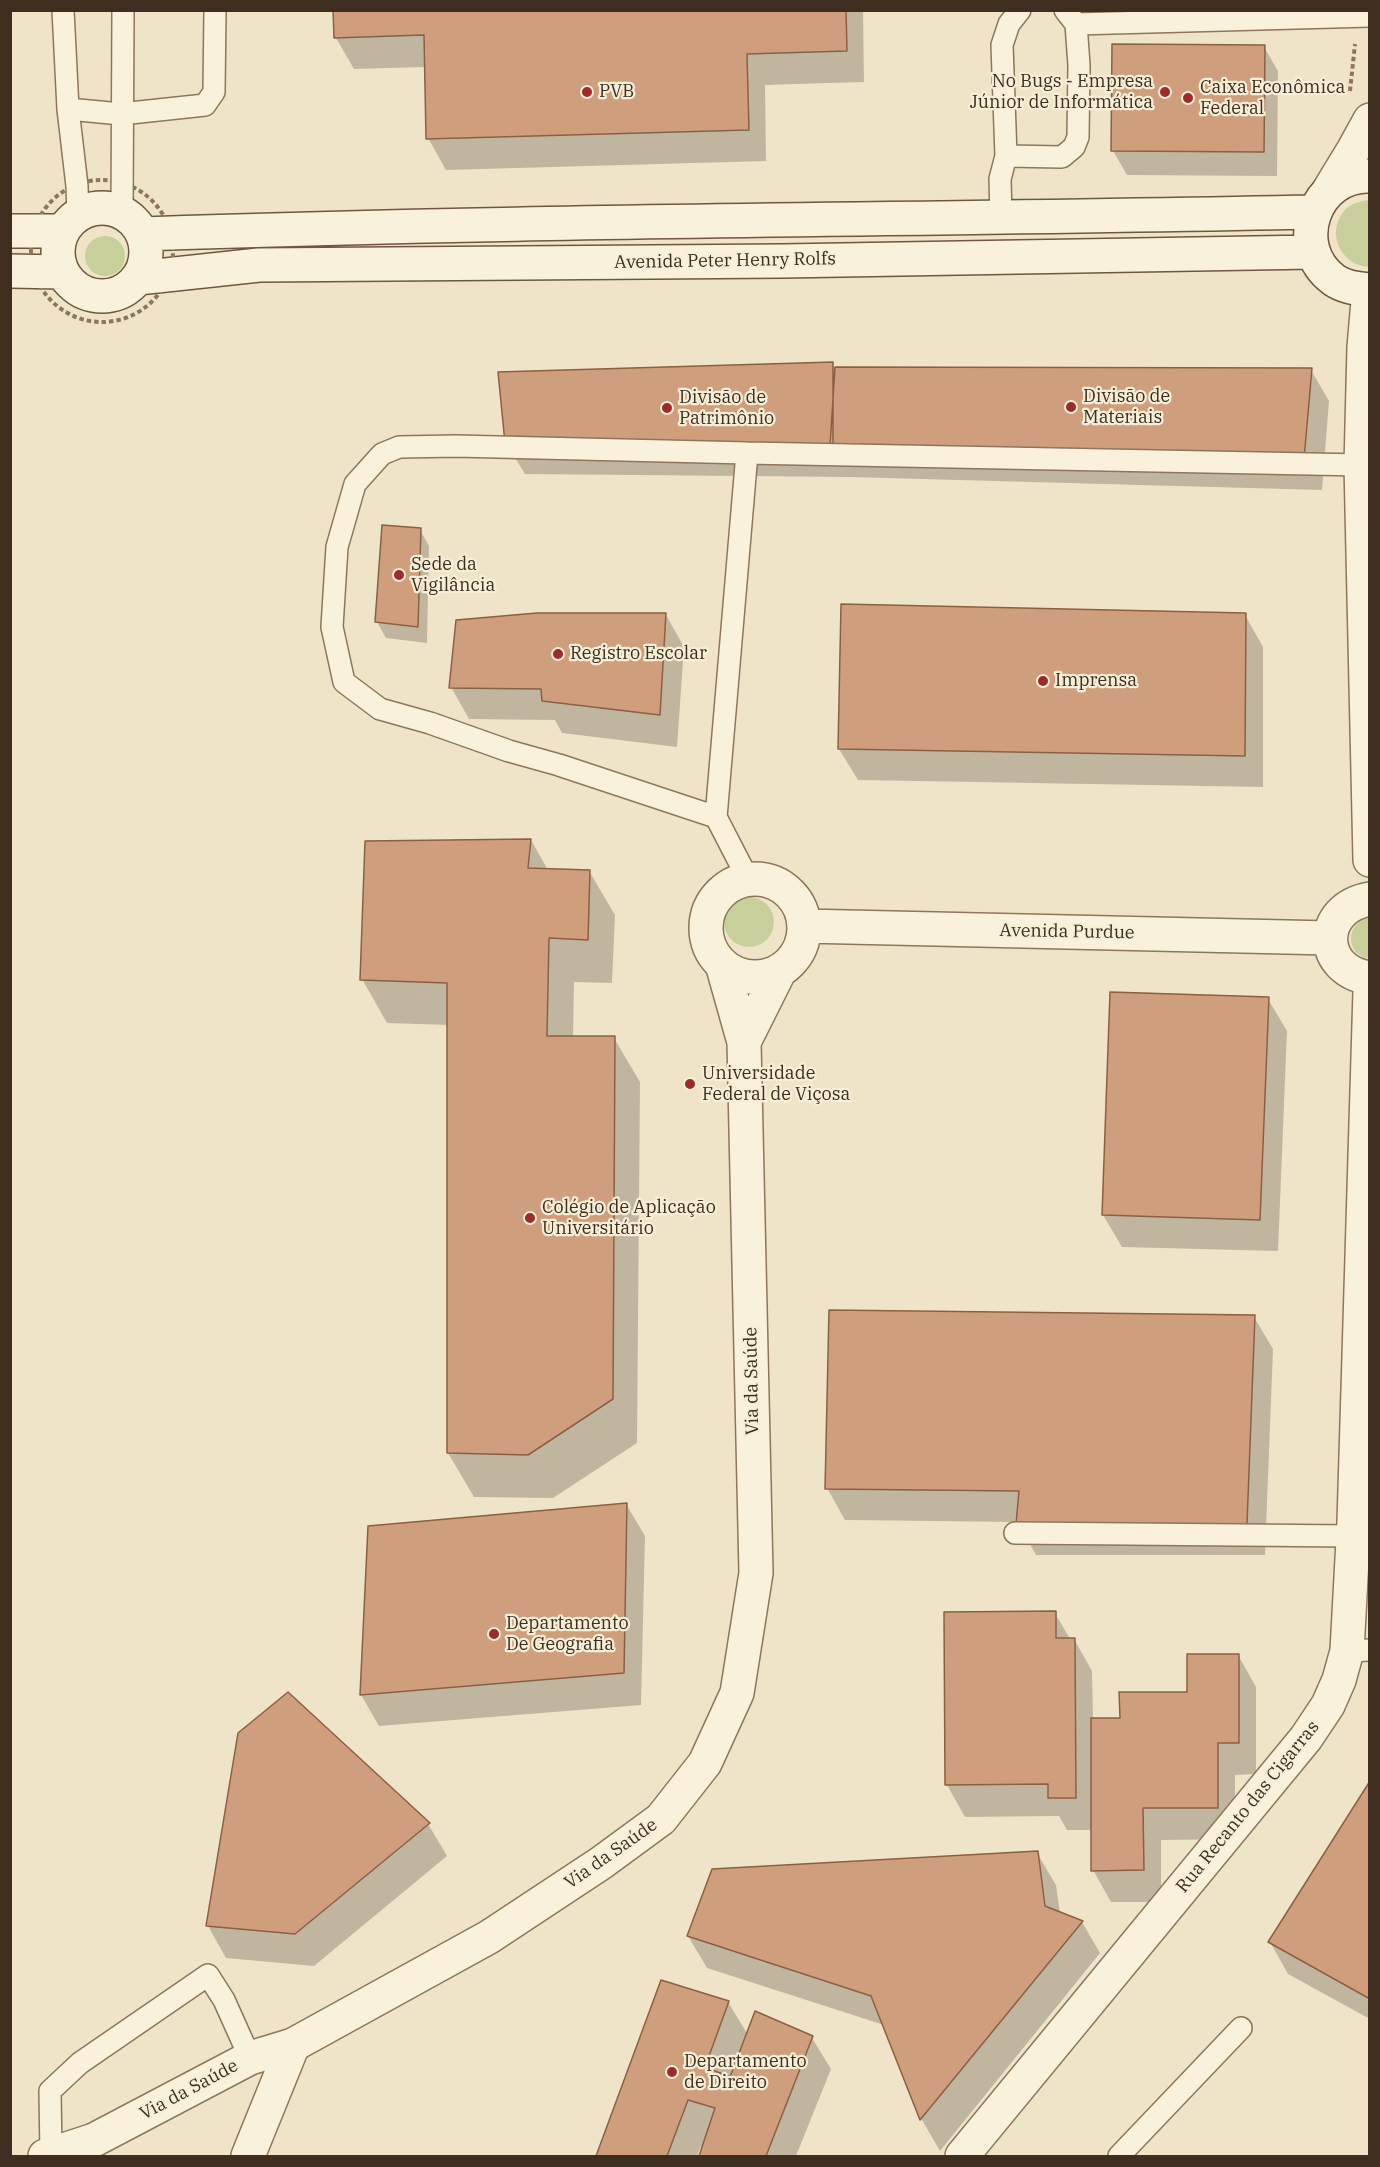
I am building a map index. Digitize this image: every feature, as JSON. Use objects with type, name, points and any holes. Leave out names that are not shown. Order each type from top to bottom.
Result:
[{"type":"street","points":[[1370,120],[1321,201],[1310,239],[1313,252],[1322,268],[1335,280],[1351,288],[1369,290],[1364,347],[1361,465],[1370,860]]},
{"type":"street","points":[[35,272],[57,255],[59,242],[53,219],[98,208],[139,216],[705,221],[1001,217],[1321,201],[1345,180],[1370,176]]},
{"type":"street","points":[[35,272],[74,287],[86,295],[101,297],[115,295],[154,277],[146,256],[146,245],[139,216]]},
{"type":"street","name":"Avenida Peter Henry Rolfs","points":[[154,277],[259,265],[771,261],[1313,252]]},
{"type":"street","points":[[748,879],[762,879],[787,890],[802,912],[804,926],[798,951],[790,962],[780,970],[765,975],[749,976],[734,972],[722,964],[712,951],[706,936],[706,921],[711,906],[721,893],[733,884],[748,879]]},
{"type":"street","points":[[1370,899],[1347,906],[1332,926],[1330,938],[1335,956],[1346,970],[1358,976],[1370,978]]},
{"type":"street","name":"Avenida Purdue","points":[[804,926],[1330,938]]},
{"type":"street","name":"Via da Saúde","points":[[48,2155],[94,2140],[250,2058],[293,2045],[489,1937],[601,1863],[661,1819],[705,1763],[737,1693],[756,1573],[744,1042],[722,964]]},
{"type":"street","name":"Via da Saúde","points":[[744,1042],[780,970]]},
{"type":"street","name":"Rua Recanto das Cigarras","points":[[962,2157],[1306,1738],[1358,1650],[1370,991]]},
{"type":"street","points":[[248,2157],[293,2045]]},
{"type":"lane","points":[[53,219],[68,110],[63,10]]},
{"type":"lane","points":[[123,10],[121,114],[139,216]]},
{"type":"lane","points":[[68,110],[121,114],[206,105],[214,92],[215,10]]},
{"type":"lane","points":[[1001,217],[1000,179],[1006,156],[1002,45],[1009,24],[1020,10]]},
{"type":"lane","points":[[1006,156],[1062,157],[1074,147],[1078,137],[1079,65],[1070,17],[1370,16]]},
{"type":"lane","points":[[716,817],[559,765],[509,752],[430,723],[380,709],[344,682],[332,627],[337,547],[356,484],[382,454],[399,447],[456,446],[1361,465]]},
{"type":"lane","points":[[747,453],[716,817],[748,879]]},
{"type":"lane","points":[[1015,1533],[1359,1527]]},
{"type":"lane","points":[[48,2155],[50,2091],[80,2063],[208,1975],[224,2000],[250,2058]]},
{"type":"lane","points":[[1119,2157],[1241,2028]]},
{"type":"path","points":[[92,181],[114,182],[139,216],[172,242],[172,265],[154,277],[164,286],[150,304],[129,317],[105,322],[81,320],[59,309],[42,291],[35,272],[31,244],[92,181]]},
{"type":"path","points":[[70,188],[53,219],[38,220],[52,201],[70,188]]},
{"type":"path","points":[[136,189],[153,202],[166,221],[139,216],[136,189]]},
{"type":"green space","points":[[1369,200],[1370,267],[1359,265],[1343,254],[1336,236],[1340,217],[1347,208],[1357,202]]},
{"type":"green space","points":[[105,236],[113,237],[119,242],[124,248],[124,264],[119,270],[113,275],[105,276],[97,275],[91,270],[86,264],[85,256],[86,248],[91,242],[97,237]]},
{"type":"green space","points":[[744,897],[754,897],[767,904],[774,917],[774,927],[767,940],[754,947],[744,947],[735,943],[728,936],[724,927],[724,917],[728,908],[735,901]]},
{"type":"green space","points":[[1369,918],[1369,959],[1356,951],[1351,939],[1356,926]]},
{"type":"building","name":"PVB","points":[[333,10],[846,10],[847,51],[747,54],[749,130],[426,139],[424,35],[334,38]]},
{"type":"building","name":"Caixa Econômica Federal","points":[[1112,44],[1265,45],[1264,152],[1111,151]]},
{"type":"building","name":"Divisão de Patrimônio","points":[[833,362],[833,446],[505,443],[498,372]]},
{"type":"building","name":"Divisão de Materiais","points":[[835,367],[1312,368],[1304,459],[830,446]]},
{"type":"building","name":"Sede da Vigilância","points":[[382,525],[421,528],[418,627],[375,622]]},
{"type":"building","name":"Imprensa","points":[[841,604],[1246,613],[1245,756],[838,749]]},
{"type":"building","name":"Registro Escolar","points":[[537,613],[666,613],[660,715],[542,701],[541,689],[449,688],[456,620]]},
{"type":"building","name":"Colégio de Aplicação Universitário","points":[[531,839],[528,868],[590,870],[588,940],[549,938],[547,1036],[615,1036],[613,1399],[528,1455],[447,1453],[447,983],[360,980],[365,841]]},
{"type":"building","points":[[1110,992],[1269,997],[1260,1220],[1102,1215]]},
{"type":"building","points":[[829,1310],[1255,1315],[1247,1524],[1016,1524],[1019,1491],[825,1489]]},
{"type":"building","name":"Departamento De Geografia","points":[[627,1503],[624,1673],[360,1695],[368,1526]]},
{"type":"building","points":[[1056,1611],[1056,1638],[1075,1638],[1076,1798],[1048,1798],[1048,1784],[945,1785],[944,1612]]},
{"type":"building","points":[[1187,1654],[1239,1654],[1239,1743],[1218,1743],[1218,1808],[1143,1808],[1144,1870],[1091,1871],[1091,1718],[1120,1718],[1119,1692],[1187,1692]]},
{"type":"building","points":[[288,1692],[430,1823],[295,1934],[206,1926],[238,1733]]},
{"type":"building","points":[[1370,1781],[1370,1999],[1268,1942]]},
{"type":"building","points":[[1038,1851],[1045,1906],[1083,1921],[920,2120],[871,1996],[687,1936],[712,1869]]},
{"type":"building","name":"Departamento de Direito","points":[[661,1980],[729,2001],[705,2067],[730,2077],[755,2011],[813,2036],[766,2156],[699,2156],[715,2108],[688,2100],[667,2156],[596,2156]]},
{"type":"place","name":"PVB","points":[[587,92]]},
{"type":"place","name":"No Bugs - Empresa Júnior de Informática","points":[[1165,92]]},
{"type":"place","name":"Caixa Econômica Federal","points":[[1188,98]]},
{"type":"place","name":"Divisão de Materiais","points":[[1071,407]]},
{"type":"place","name":"Divisão de Patrimônio","points":[[667,408]]},
{"type":"place","name":"Sede da Vigilância","points":[[399,575]]},
{"type":"place","name":"Registro Escolar","points":[[558,654]]},
{"type":"place","name":"Imprensa","points":[[1043,681]]},
{"type":"place","name":"Universidade Federal de Viçosa","points":[[690,1084]]},
{"type":"place","name":"Colégio de Aplicação Universitário","points":[[530,1218]]},
{"type":"place","name":"Departamento De Geografia","points":[[494,1634]]},
{"type":"place","name":"Departamento de Direito","points":[[672,2072]]}]
